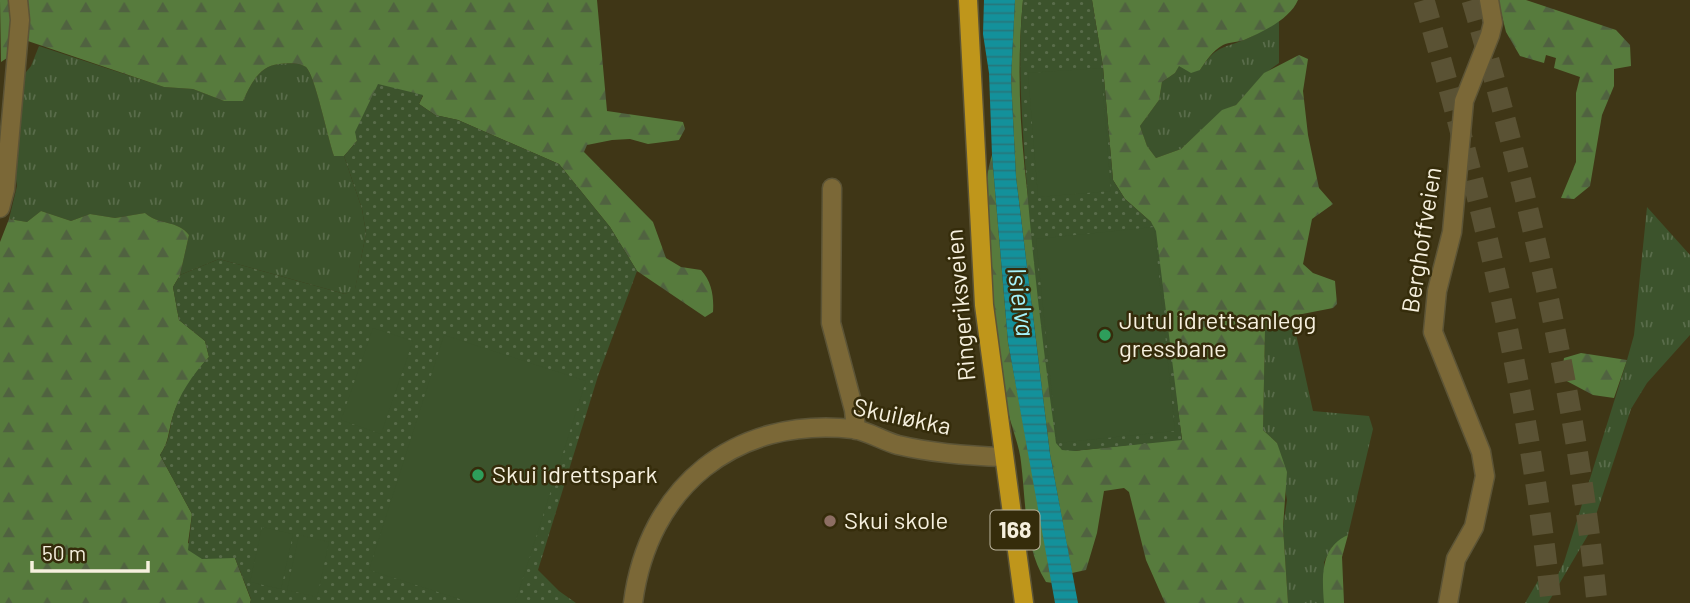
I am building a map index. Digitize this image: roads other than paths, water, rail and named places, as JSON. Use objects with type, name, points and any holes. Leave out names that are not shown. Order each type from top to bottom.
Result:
[{"type":"main road","name":"Ringeriksveien","points":[[968,0],[980,269],[1024,603]]},
{"type":"street","points":[[0,208],[5,189],[20,20],[18,0]]},
{"type":"street","name":"Berghoffveien","points":[[1448,603],[1456,559],[1474,527],[1485,476],[1481,452],[1433,332],[1433,313],[1452,232],[1464,101],[1493,23],[1489,0]]},
{"type":"street","points":[[832,188],[831,323],[854,410],[856,430]]},
{"type":"street","name":"Skuiløkka","points":[[633,603],[642,552],[663,510],[697,473],[747,443],[788,430],[812,427],[856,430],[897,445],[1004,457]]},
{"type":"water","name":"Isielva","points":[[984,0],[1015,0],[1011,79],[1016,177],[1050,454],[1078,603],[1055,603],[1008,342],[992,155],[989,73],[983,34]]},
{"type":"tunnel","points":[[1424,0],[1465,149],[1501,298],[1530,450],[1551,603]]},
{"type":"tunnel","points":[[1472,0],[1513,149],[1564,374],[1597,603]]},
{"type":"place","name":"Jutul idrettsanlegg gressbane","points":[[1105,335]]},
{"type":"place","name":"Skui idrettspark","points":[[478,475]]},
{"type":"place","name":"Skui skole","points":[[830,521]]}]
